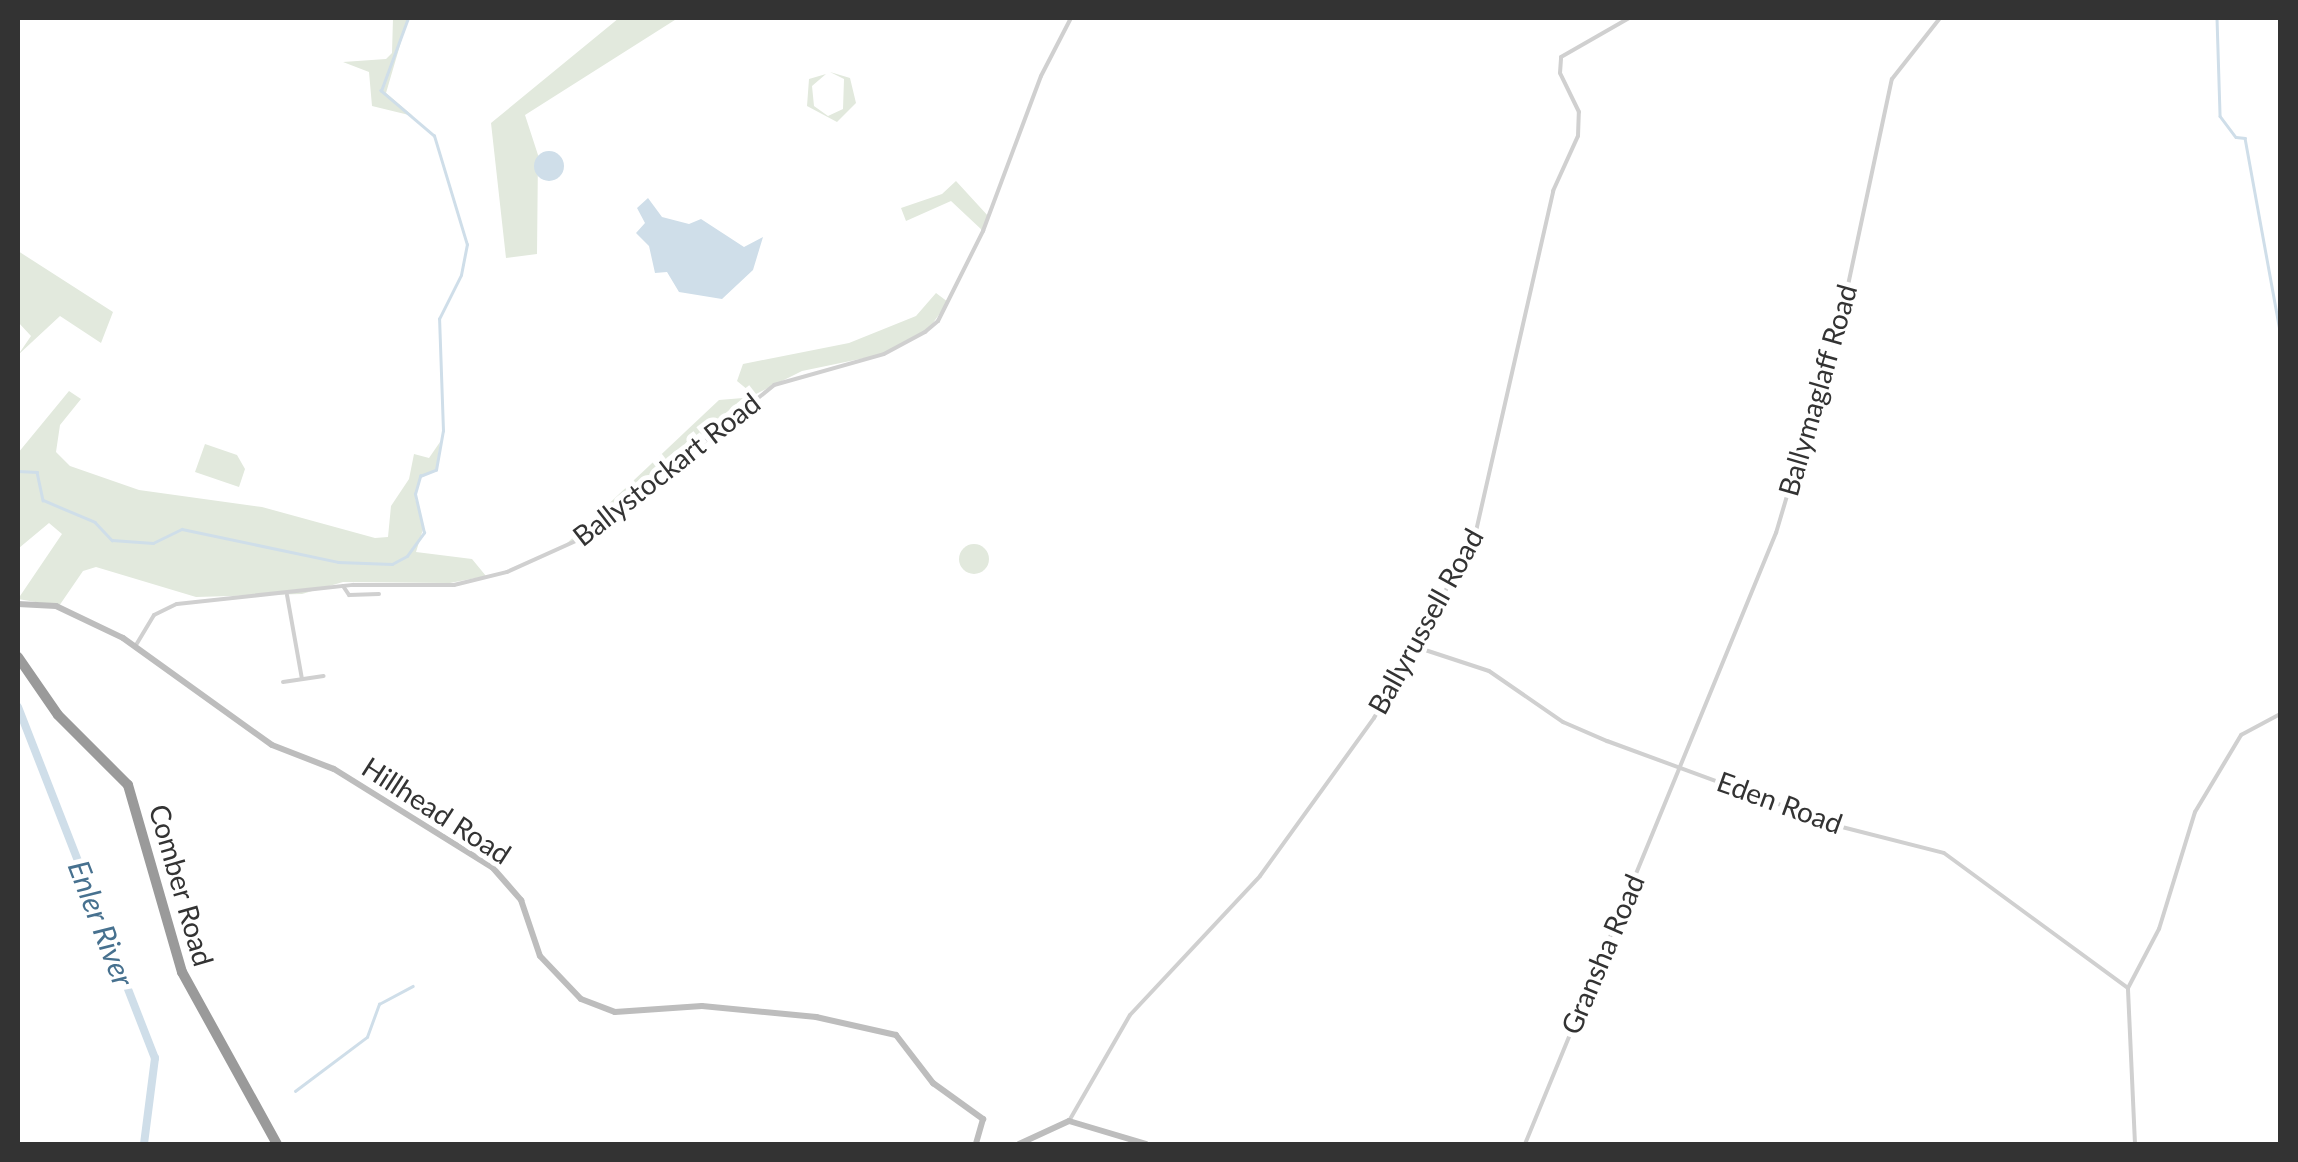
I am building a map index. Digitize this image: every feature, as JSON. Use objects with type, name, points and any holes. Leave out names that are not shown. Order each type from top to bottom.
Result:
[{"type":"highway","name":"Comber Road","points":[[18,656],[58,715],[128,786],[182,972],[277,1144]]},
{"type":"street","name":"Ballystockart Road","points":[[136,645],[166,606],[344,586],[472,583],[577,543],[762,392],[802,373],[884,354],[933,326],[983,231],[1041,76],[1071,18]]},
{"type":"street","name":"Ballyrussell Road","points":[[1069,1121],[1130,1014],[1260,876],[1374,718],[1474,540],[1487,501],[1544,225],[1578,136],[1579,112],[1560,73],[1560,57],[1629,18]]},
{"type":"street","name":"Ballymaglaff Road","points":[[1683,765],[1783,510],[1849,282],[1892,79],[1940,18]]},
{"type":"street","points":[[344,586],[349,595],[378,594]]},
{"type":"street","points":[[287,595],[302,679]]},
{"type":"street","name":"Hillhead Road","points":[[18,604],[56,606],[136,645],[272,745],[334,769],[493,868],[520,900],[540,956],[581,999],[615,1012],[702,1006],[816,1017],[898,1035],[933,1083],[983,1119],[976,1144]]},
{"type":"street","name":"Eden Road","points":[[1413,646],[1489,672],[1579,730],[1683,765],[1755,798],[1944,852],[2128,988]]},
{"type":"street","points":[[282,682],[324,676]]},
{"type":"street","points":[[2135,1144],[2128,988],[2159,929],[2194,812],[2241,736],[2280,714]]},
{"type":"street","name":"Gransha Road","points":[[1525,1144],[1683,765]]},
{"type":"street","points":[[1019,1144],[1069,1121],[1146,1144]]},
{"type":"shaded area","points":[[393,18],[408,18],[386,93],[413,116],[372,106],[369,72],[343,62],[386,59],[392,53]]},
{"type":"shaded area","points":[[619,18],[678,18],[525,115],[538,155],[537,254],[506,258],[491,123]]},
{"type":"shaded area","points":[[830,72],[850,78],[856,103],[837,122],[807,106],[809,79],[826,74],[812,86],[814,106],[828,116],[843,109],[844,79]]},
{"type":"shaded area","points":[[549,151],[560,155],[564,166],[560,177],[549,181],[538,177],[534,166],[538,155]]},
{"type":"shaded area","points":[[956,181],[989,217],[983,231],[951,201],[906,221],[901,208],[942,194]]},
{"type":"shaded area","points":[[648,198],[662,217],[689,224],[701,219],[744,247],[763,237],[753,270],[722,299],[679,292],[667,272],[655,273],[649,246],[636,233],[645,223],[637,208]]},
{"type":"shaded area","points":[[18,251],[113,312],[101,343],[60,316],[18,355],[31,336],[18,322]]},
{"type":"shaded area","points":[[936,293],[948,302],[928,330],[884,354],[802,371],[754,395],[737,381],[743,364],[849,343],[916,316]]},
{"type":"shaded area","points":[[69,391],[81,399],[60,425],[56,452],[70,466],[139,490],[262,507],[375,538],[388,537],[391,506],[409,479],[414,454],[429,458],[440,442],[436,470],[420,476],[415,498],[424,526],[416,552],[472,559],[486,576],[450,583],[343,582],[302,594],[196,597],[96,567],[83,571],[59,606],[18,599],[62,534],[49,523],[19,548],[18,453]]},
{"type":"shaded area","points":[[743,398],[587,534],[564,546],[719,400]]},
{"type":"shaded area","points":[[205,444],[237,455],[245,469],[239,487],[195,472]]},
{"type":"shaded area","points":[[974,544],[985,548],[989,559],[985,570],[974,574],[963,570],[959,559],[963,548]]},
{"type":"waterway","points":[[18,471],[37,472],[43,500],[95,522],[112,540],[153,543],[182,529],[338,562],[392,564],[407,556],[424,533],[415,494],[420,476],[436,470],[443,431],[439,319],[461,275],[467,245],[434,136],[381,91],[408,18]]},
{"type":"waterway","points":[[2217,18],[2220,116],[2236,137],[2245,138],[2280,330]]},
{"type":"waterway","name":"Enler River","points":[[18,707],[155,1058],[144,1144]]},
{"type":"waterway","points":[[295,1091],[367,1037],[379,1004],[413,986]]}]
